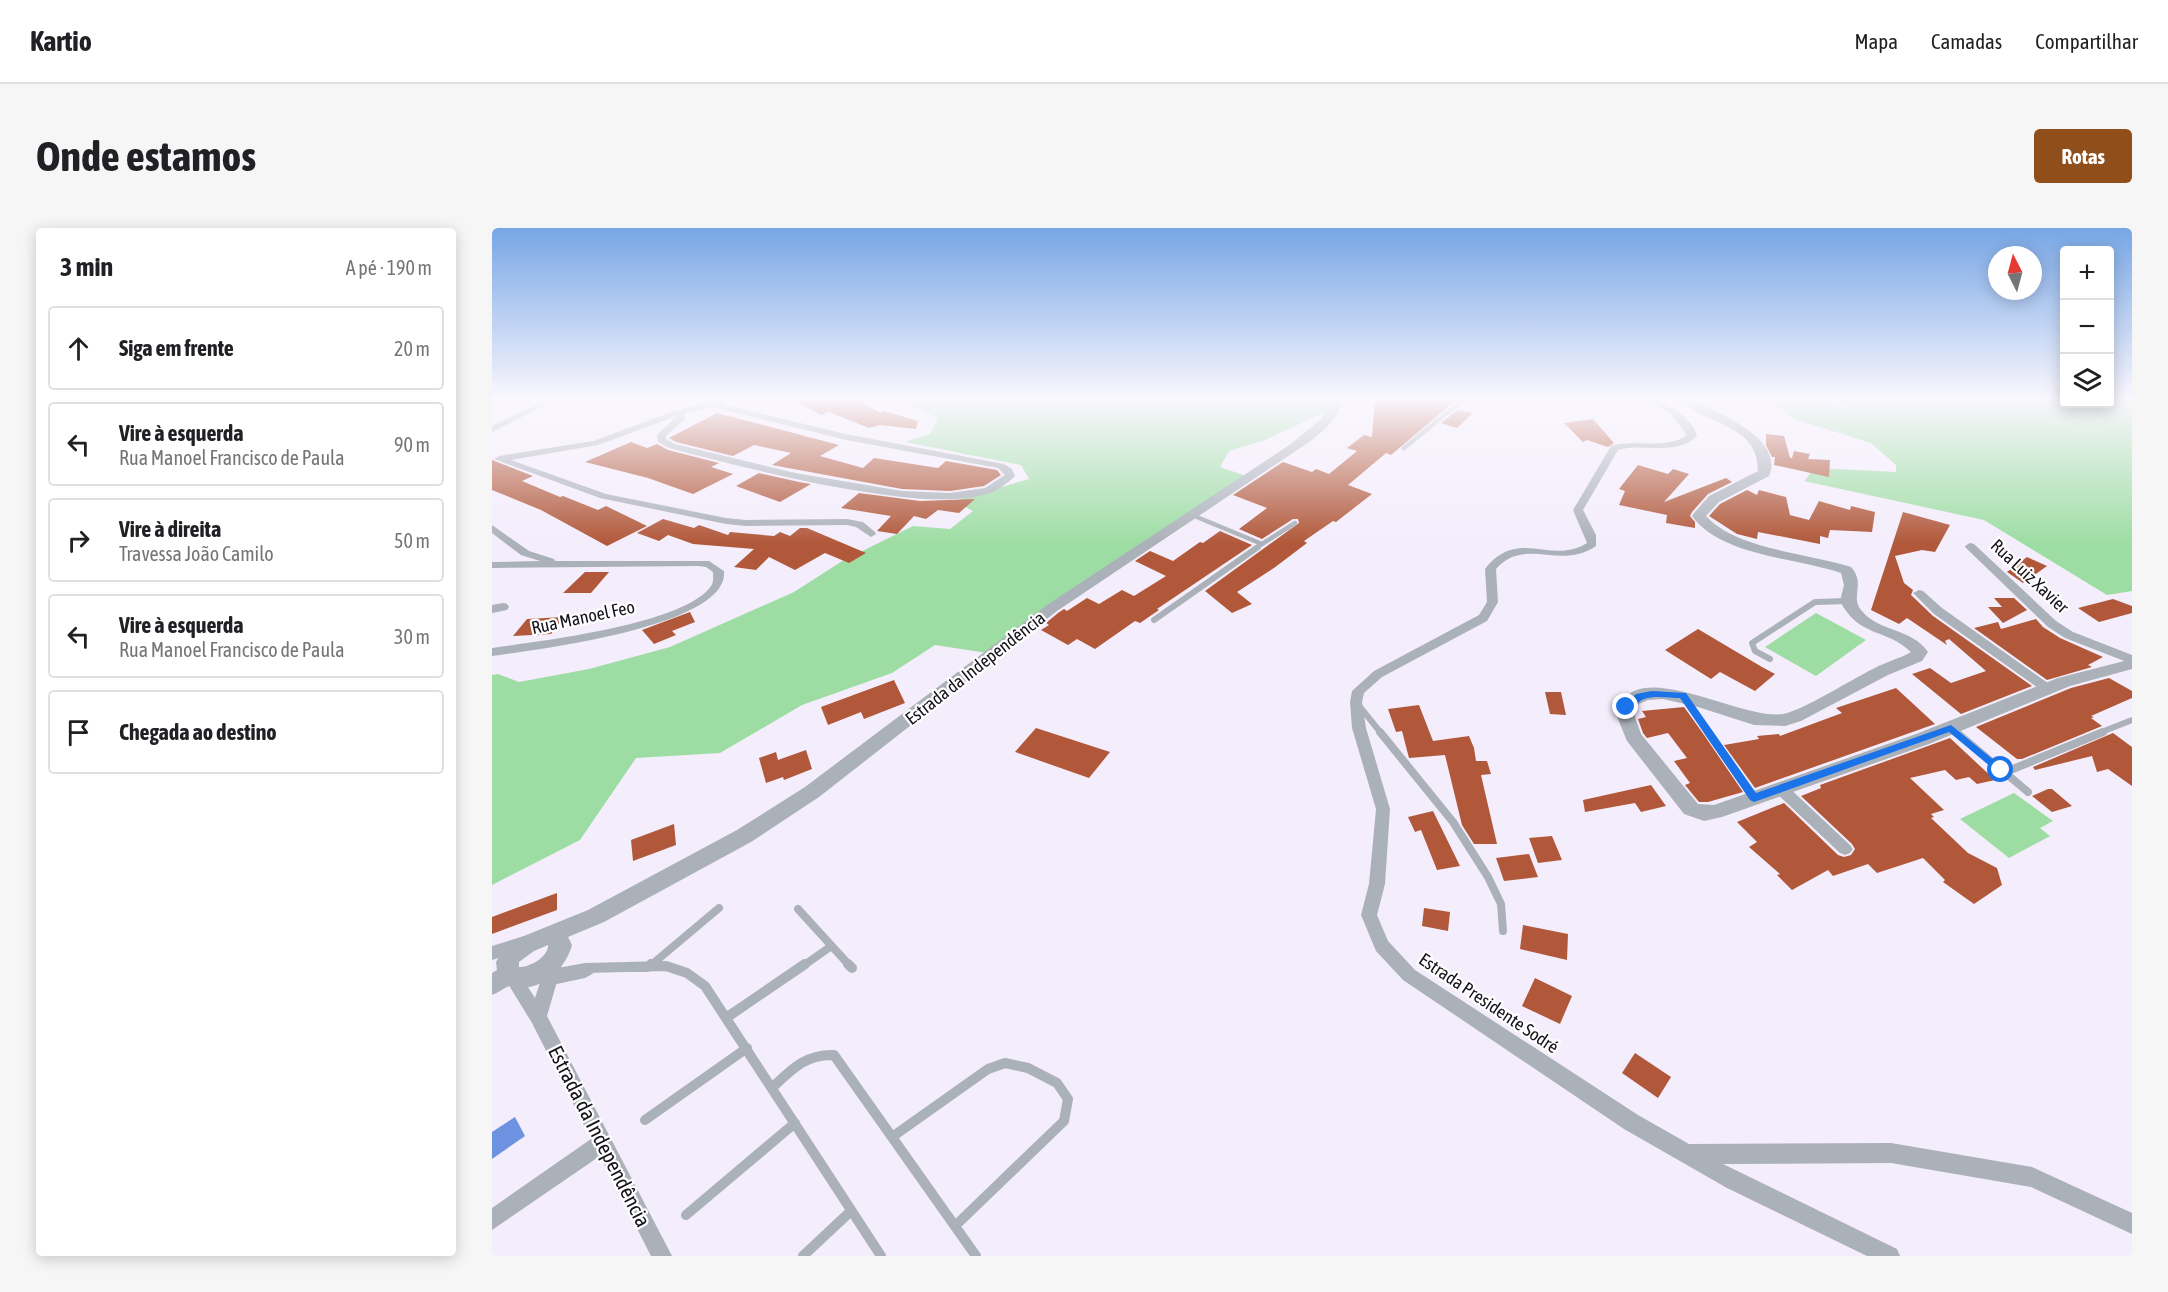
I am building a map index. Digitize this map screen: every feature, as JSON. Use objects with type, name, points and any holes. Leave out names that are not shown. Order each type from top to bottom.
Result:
[{"type":"street","points":[[496,460],[566,448]]},
{"type":"street","points":[[680,448],[798,478],[878,490],[962,497],[990,491],[1008,479],[1010,471],[1001,466],[905,448]]},
{"type":"street","name":"Estrada da Independência","points":[[536,939],[596,916],[744,836],[812,792],[877,745],[1028,625],[1290,448]]},
{"type":"street","points":[[1356,702],[1358,692],[1366,683],[1491,612],[1493,605],[1490,569],[1502,557],[1532,550],[1573,554],[1589,548],[1593,538],[1579,518],[1578,510],[1614,448]]},
{"type":"street","points":[[1757,448],[1765,465],[1764,473],[1714,499],[1700,516],[1702,522],[1734,539],[1846,570],[1852,576],[1848,601],[1856,617],[1907,640],[1920,651],[1916,657],[1882,671],[1796,717],[1786,720],[1757,720],[1682,695],[1640,696],[1630,703],[1625,714],[1633,736],[1691,809],[1704,813],[1715,812],[1951,728],[2048,689],[2132,662]]},
{"type":"street","points":[[496,460],[616,499],[746,523],[847,522],[859,524],[871,534]]},
{"type":"street","points":[[492,528],[525,553],[564,564]]},
{"type":"street","name":"Rua Luiz Xavier","points":[[1971,546],[2052,624],[2077,638],[2132,662]]},
{"type":"street","points":[[492,565],[564,564]]},
{"type":"street","name":"Rua Manoel Feo","points":[[492,652],[610,633],[670,615],[705,597],[715,588],[719,579],[718,571],[709,564],[564,564]]},
{"type":"street","points":[[1919,593],[1938,611],[2048,689]]},
{"type":"street","name":"Estrada Presidente Sodré","points":[[1356,702],[1359,728],[1383,809],[1377,884],[1369,915],[1382,946],[1409,975],[1631,1122],[1734,1181],[1890,1256]]},
{"type":"street","points":[[1780,788],[1845,849]]},
{"type":"street","name":"Estrada da Independência","points":[[538,1017],[555,966],[596,916]]},
{"type":"street","points":[[555,937],[559,940],[555,966],[524,977],[503,971],[516,951],[536,939],[555,937]]},
{"type":"street","name":"Estrada da Independência","points":[[503,971],[538,1017],[663,1256]]},
{"type":"street","points":[[492,1220],[603,1142]]},
{"type":"street","points":[[1686,1154],[1891,1153],[2032,1177],[2132,1224]]},
{"type":"lane","points":[[1192,515],[1262,544]]},
{"type":"lane","points":[[1154,620],[1295,523]]},
{"type":"lane","points":[[1770,659],[1755,651],[1752,643],[1815,602],[1848,601]]},
{"type":"lane","points":[[1682,695],[1754,798]]},
{"type":"lane","points":[[1356,702],[1453,822],[1488,877],[1501,904],[1503,931]]},
{"type":"lane","points":[[2001,770],[2008,771],[2132,720]]},
{"type":"lane","points":[[1951,728],[2028,792]]},
{"type":"lane","points":[[648,966],[719,908]]},
{"type":"lane","points":[[798,909],[830,947],[852,968]]},
{"type":"lane","points":[[726,1018],[830,947]]},
{"type":"lane","points":[[555,966],[584,974],[591,969],[666,966],[687,973],[705,986],[773,1087],[881,1256]]},
{"type":"lane","points":[[645,1120],[747,1048]]},
{"type":"lane","points":[[773,1087],[808,1056],[819,1053],[834,1055],[976,1256]]},
{"type":"lane","points":[[892,1137],[988,1068],[1005,1063],[1028,1068],[1057,1083],[1068,1099],[1064,1122],[955,1226]]},
{"type":"lane","points":[[686,1215],[795,1123]]},
{"type":"lane","points":[[803,1256],[851,1211]]},
{"type":"green space","points":[[935,448],[1239,448],[1229,451],[1220,467],[1249,477],[987,653],[935,645],[892,673],[802,705],[720,753],[636,758],[580,840],[492,885],[492,675],[498,674],[519,682],[589,669],[670,647],[794,592],[844,560],[913,526],[950,529],[973,511],[954,501],[1029,479],[1021,465]]},
{"type":"green space","points":[[1877,448],[2132,448],[2132,591],[2107,595],[1984,520],[1804,481],[1815,468],[1896,472],[1896,465]]},
{"type":"green space","points":[[1816,613],[1866,640],[1816,676],[1765,647]]},
{"type":"green space","points":[[2014,793],[2053,821],[2040,828],[2050,836],[2009,858],[1960,819]]},
{"type":"water","points":[[515,1117],[525,1136],[492,1159],[492,1132]]},
{"type":"building","points":[[617,448],[664,448],[719,463],[711,467],[733,474],[693,494],[648,478],[585,462]]},
{"type":"building","points":[[700,448],[748,448],[733,456]]},
{"type":"building","points":[[768,448],[834,448],[820,456],[863,468],[874,458],[938,468],[946,461],[997,470],[1001,475],[984,486],[950,491],[902,489],[772,465],[791,453]]},
{"type":"building","points":[[1347,448],[1399,448],[1391,455],[1386,453],[1348,485],[1372,494],[1336,522],[1333,521],[1304,541],[1307,543],[1274,568],[1237,592],[1252,604],[1232,613],[1205,591],[1299,523],[1298,519],[1293,519],[1262,539],[1239,529],[1267,508],[1233,495],[1283,462],[1312,472],[1316,469],[1329,474],[1357,451]]},
{"type":"building","points":[[1767,448],[1787,448],[1790,458],[1794,451],[1810,454],[1808,459],[1830,460],[1829,477],[1774,465],[1775,457],[1772,457]]},
{"type":"building","points":[[492,460],[533,476],[522,481],[598,510],[606,506],[647,526],[607,546],[541,510],[492,490]]},
{"type":"building","points":[[1638,465],[1668,474],[1673,469],[1689,474],[1664,502],[1726,478],[1732,482],[1708,494],[1692,512],[1690,516],[1695,522],[1695,528],[1666,523],[1667,515],[1619,505],[1625,491],[1619,489]]},
{"type":"building","points":[[759,473],[811,484],[780,502],[736,486]]},
{"type":"building","points":[[1747,490],[1757,495],[1759,490],[1786,497],[1790,515],[1809,520],[1819,501],[1850,510],[1851,506],[1875,512],[1872,532],[1830,530],[1828,538],[1820,536],[1820,544],[1758,532],[1757,539],[1737,534],[1709,516],[1720,504]]},
{"type":"building","points":[[859,493],[920,501],[975,499],[959,513],[938,510],[926,519],[914,516],[897,534],[877,531],[891,516],[841,508]]},
{"type":"building","points":[[1903,512],[1950,525],[1935,552],[1922,550],[1895,556],[1904,583],[1913,590],[1911,595],[1933,616],[2032,686],[1961,714],[1912,674],[1930,668],[1951,683],[1986,671],[1949,639],[1945,641],[1947,645],[1907,618],[1899,624],[1871,610]]},
{"type":"building","points":[[663,519],[694,528],[699,525],[728,535],[730,532],[774,536],[780,532],[790,536],[800,528],[807,528],[866,553],[849,563],[825,553],[795,570],[769,557],[756,570],[734,567],[754,549],[693,544],[668,535],[659,541],[637,533]]},
{"type":"building","points":[[1220,531],[1252,545],[1140,623],[1135,621],[1095,649],[1077,639],[1068,645],[1041,630],[1049,625],[1046,623],[1058,613],[1064,609],[1067,611],[1087,598],[1099,604],[1122,590],[1134,596],[1166,576],[1135,561],[1150,551],[1173,561]]},
{"type":"building","points":[[2027,557],[2047,566],[2023,583],[2007,572]]},
{"type":"building","points":[[585,572],[609,572],[591,593],[563,593]]},
{"type":"building","points":[[1994,598],[2014,598],[2027,610],[2003,623],[1988,607],[2002,607]]},
{"type":"building","points":[[2113,599],[2132,606],[2132,613],[2099,622],[2078,608]]},
{"type":"building","points":[[690,612],[695,622],[672,631],[676,635],[654,644],[642,630]]},
{"type":"building","points":[[564,617],[551,634],[513,636],[527,619]]},
{"type":"building","points":[[2036,619],[2043,627],[2060,638],[2103,657],[2088,665],[2092,667],[2047,680],[1974,628],[1998,622],[2001,629]]},
{"type":"building","points":[[1698,629],[1775,674],[1755,691],[1720,672],[1711,679],[1665,650]]},
{"type":"building","points":[[2109,678],[2132,691],[2132,698],[2091,716],[2102,726],[2022,759],[2017,759],[1976,727],[2071,688]]},
{"type":"building","points":[[894,680],[905,703],[864,719],[861,712],[828,725],[821,707]]},
{"type":"building","points":[[1896,688],[1935,724],[1755,788],[1724,745],[1759,739],[1757,736],[1779,734],[1780,736],[1842,713],[1836,708]]},
{"type":"building","points":[[1545,692],[1561,692],[1566,715],[1550,714]]},
{"type":"building","points":[[1419,705],[1433,741],[1469,736],[1476,761],[1487,761],[1491,774],[1481,775],[1497,844],[1474,844],[1462,825],[1445,755],[1409,758],[1402,731],[1396,732],[1388,709]]},
{"type":"building","points":[[1684,707],[1743,792],[1708,802],[1699,802],[1685,785],[1690,783],[1674,761],[1687,758],[1668,733],[1647,738],[1643,733],[1638,719],[1646,717],[1642,711]]},
{"type":"building","points":[[1036,728],[1110,752],[1089,778],[1015,752]]},
{"type":"building","points":[[2113,733],[2132,747],[2132,786],[2108,769],[2097,772],[2092,756],[2035,770],[2033,767]]},
{"type":"building","points":[[1950,738],[1995,780],[1977,784],[1969,777],[1956,780],[1945,770],[1910,778],[1944,810],[1931,814],[1934,817],[1931,818],[1968,853],[1997,868],[2002,885],[1974,904],[1943,882],[1945,880],[1923,858],[1877,873],[1868,864],[1833,876],[1828,870],[1792,890],[1777,875],[1780,874],[1749,847],[1757,842],[1737,822],[1784,803],[1838,855],[1844,857],[1851,855],[1855,849],[1852,844],[1801,796],[1821,788],[1820,785]]},
{"type":"building","points":[[806,750],[812,769],[784,780],[783,777],[766,783],[759,758],[776,752],[778,760]]},
{"type":"building","points":[[1651,785],[1666,806],[1641,812],[1635,803],[1585,812],[1583,800]]},
{"type":"building","points":[[2052,789],[2072,806],[2052,812],[2032,796]]},
{"type":"building","points":[[1433,811],[1460,866],[1437,870],[1421,830],[1415,832],[1408,817]]},
{"type":"building","points":[[674,824],[676,845],[633,861],[631,840]]},
{"type":"building","points":[[1552,836],[1562,860],[1538,863],[1529,838]]},
{"type":"building","points":[[1529,854],[1538,877],[1504,881],[1496,858]]},
{"type":"building","points":[[557,893],[557,910],[492,934],[492,917]]},
{"type":"building","points":[[1424,908],[1450,912],[1448,931],[1422,926]]},
{"type":"building","points":[[1523,925],[1568,934],[1567,960],[1520,949]]},
{"type":"building","points":[[1535,978],[1572,996],[1560,1024],[1522,1006]]},
{"type":"building","points":[[1635,1053],[1671,1077],[1658,1098],[1622,1073]]},
{"type":"route","points":[[1626,707],[1640,696],[1682,695],[1754,798],[1951,728],[2001,770]]}]
